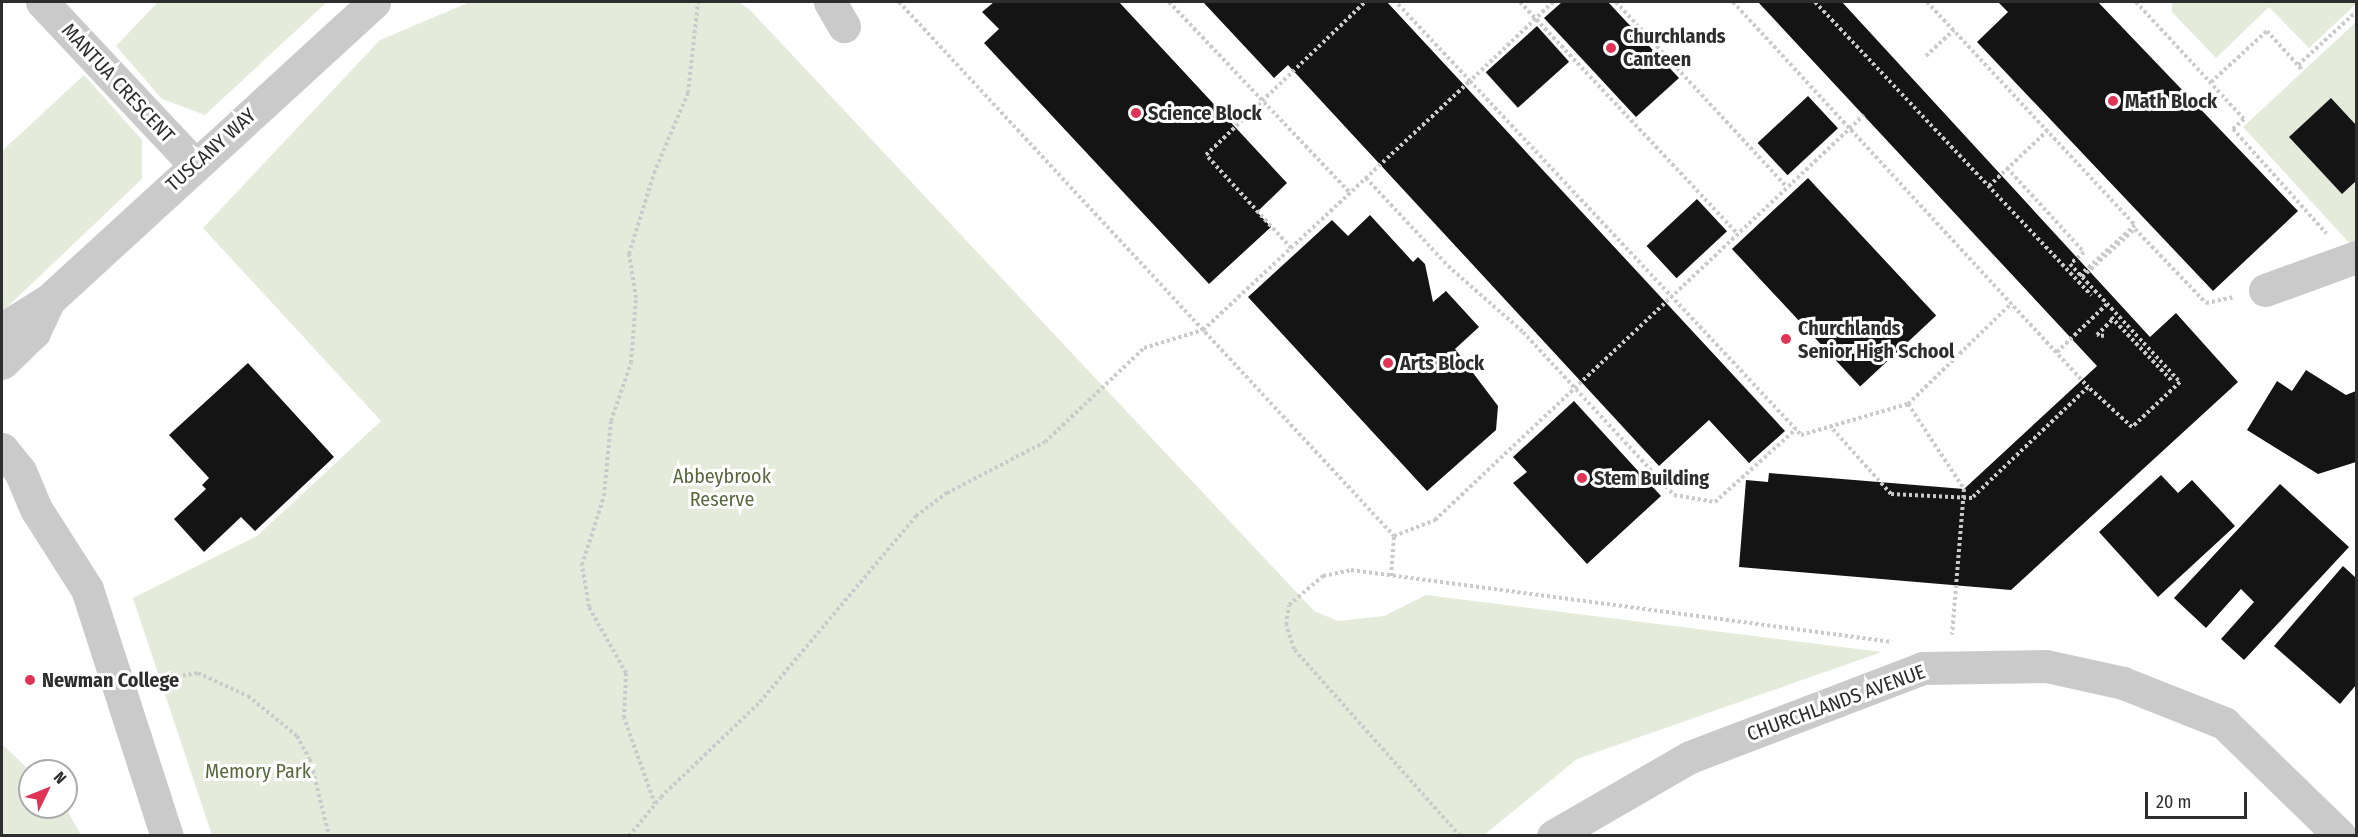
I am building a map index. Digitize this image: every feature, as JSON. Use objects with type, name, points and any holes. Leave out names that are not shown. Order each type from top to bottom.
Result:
[{"type":"street","name":"MANTUA CRESCENT","points":[[42,2],[195,165]]},
{"type":"street","name":"TUSCANY WAY","points":[[2,329],[15,315],[49,300],[374,2]]},
{"type":"street","points":[[2265,290],[2354,259]]},
{"type":"street","name":"TUSCANY WAY","points":[[2,363],[34,332],[49,300]]},
{"type":"street","points":[[2,449],[20,471],[36,509],[87,589],[167,836]]},
{"type":"street","points":[[2,490],[36,509]]},
{"type":"street","name":"CHURCHLANDS AVENUE","points":[[1553,836],[1690,757],[1914,654],[2046,666],[2123,682],[2214,718],[2340,836]]},
{"type":"path","points":[[655,805],[624,718],[626,673],[589,607],[582,565],[604,496],[611,421],[631,363],[636,297],[629,254],[654,173],[687,93],[698,2]]},
{"type":"path","points":[[899,2],[1394,536],[1392,576]]},
{"type":"path","points":[[1169,2],[1350,194]]},
{"type":"path","points":[[1291,248],[1206,155],[1365,2]]},
{"type":"path","points":[[1396,2],[1801,435],[1908,404],[2012,303]]},
{"type":"path","points":[[1520,2],[1737,233]]},
{"type":"path","points":[[629,836],[655,805],[760,702],[916,516],[947,493],[1046,442],[1144,348],[1203,330],[1553,2]]},
{"type":"path","points":[[1616,2],[1787,187]]},
{"type":"path","points":[[1733,2],[2088,387],[2132,427],[2180,382],[2070,264],[2084,252],[2007,168]]},
{"type":"path","points":[[1815,2],[2091,295]]},
{"type":"path","points":[[1927,2],[2135,225],[2076,279]]},
{"type":"path","points":[[2136,2],[2244,119],[2233,129],[2354,259]]},
{"type":"path","points":[[2298,65],[2356,12]]},
{"type":"path","points":[[1926,56],[1954,30]]},
{"type":"path","points":[[2211,82],[2267,31],[2303,71]]},
{"type":"path","points":[[1394,536],[1435,520],[1670,296],[1864,116]]},
{"type":"path","points":[[1988,186],[2047,131]]},
{"type":"path","points":[[1366,178],[1573,388],[1674,495],[1715,502],[1796,429]]},
{"type":"path","points":[[2082,277],[2135,229],[2206,303],[2265,290]]},
{"type":"path","points":[[2057,352],[2107,304]]},
{"type":"path","points":[[2104,336],[2097,335],[2112,318],[2173,382]]},
{"type":"path","points":[[2158,367],[2162,363]]},
{"type":"path","points":[[1830,426],[1891,494],[1972,498],[2088,387]]},
{"type":"path","points":[[1908,404],[1964,489],[1952,635],[1941,637]]},
{"type":"path","points":[[1460,836],[1294,649],[1286,625],[1289,605],[1323,576],[1351,570],[1894,643],[1914,654]]},
{"type":"path","points":[[1894,643],[1914,654]]},
{"type":"path","points":[[118,685],[198,673],[248,696],[297,736],[310,759],[329,836]]},
{"type":"green space","points":[[158,2],[327,2],[205,115],[162,99],[116,46]]},
{"type":"green space","name":"Abbeybrook Reserve","points":[[470,2],[738,2],[749,9],[1314,611],[1338,621],[1384,616],[1426,595],[1882,652],[1577,759],[1484,835],[212,835],[133,598],[257,536],[381,421],[203,228],[380,40]]},
{"type":"green space","points":[[2172,2],[2356,2],[2356,4],[2309,48],[2269,7],[2216,58],[2172,12]]},
{"type":"green space","points":[[2356,22],[2356,244],[2353,247],[2243,127]]},
{"type":"green space","points":[[84,75],[142,140],[142,179],[2,312],[2,151]]},
{"type":"green space","points":[[2,744],[18,759],[18,819],[72,819],[81,835],[2,835]]},
{"type":"building","name":"Science Block","points":[[994,2],[1119,2],[1287,183],[1257,212],[1271,227],[1209,284],[984,43],[999,29],[982,12]]},
{"type":"building","points":[[1203,2],[1387,2],[1785,431],[1749,463],[1709,420],[1659,466],[1288,65],[1274,78]]},
{"type":"building","name":"Churchlands Canteen","points":[[1562,2],[1608,2],[1679,78],[1636,117],[1544,18]]},
{"type":"building","points":[[1758,2],[1842,2],[2150,337],[2176,313],[2238,382],[2011,590],[1739,567],[1746,480],[1768,482],[1769,473],[1964,489],[2097,366]]},
{"type":"building","name":"Math Block","points":[[1998,2],[2098,2],[2298,211],[2213,291],[1977,42],[2008,12]]},
{"type":"building","points":[[1537,26],[1569,62],[1518,108],[1486,72]]},
{"type":"building","points":[[1808,96],[1838,128],[1788,175],[1758,143]]},
{"type":"building","points":[[2331,98],[2356,125],[2356,181],[2342,194],[2289,137]]},
{"type":"building","points":[[1808,178],[1936,315],[1860,386],[1732,249]]},
{"type":"building","points":[[1697,199],[1727,231],[1677,278],[1647,246]]},
{"type":"building","name":"Arts Block","points":[[1370,215],[1413,262],[1418,257],[1425,264],[1433,302],[1446,291],[1479,327],[1455,349],[1498,406],[1496,430],[1427,491],[1248,297],[1332,220],[1348,236]]},
{"type":"building","points":[[248,363],[334,457],[255,531],[241,517],[204,552],[174,519],[206,489],[202,485],[209,478],[169,435]]},
{"type":"building","points":[[2306,370],[2346,395],[2356,391],[2356,462],[2318,474],[2247,430],[2277,381],[2292,391]]},
{"type":"building","name":"Stem Building","points":[[1574,401],[1661,496],[1587,564],[1513,483],[1527,472],[1513,457]]},
{"type":"building","points":[[2161,475],[2178,493],[2192,480],[2235,526],[2158,597],[2099,532]]},
{"type":"building","points":[[2280,484],[2349,547],[2244,660],[2221,639],[2254,602],[2241,589],[2206,628],[2174,598]]},
{"type":"building","points":[[2343,566],[2356,578],[2356,685],[2340,704],[2274,646]]},
{"type":"place","name":"Churchlands Canteen","points":[[1611,48]]},
{"type":"place","name":"Math Block","points":[[2113,101]]},
{"type":"place","name":"Science Block","points":[[1136,113]]},
{"type":"place","name":"Churchlands Senior High School","points":[[1786,339]]},
{"type":"place","name":"Arts Block","points":[[1388,363]]},
{"type":"place","name":"Stem Building","points":[[1582,478]]},
{"type":"place","name":"Newman College","points":[[30,680]]},
{"type":"park label","name":"Memory Park","points":[[258,771]]}]
